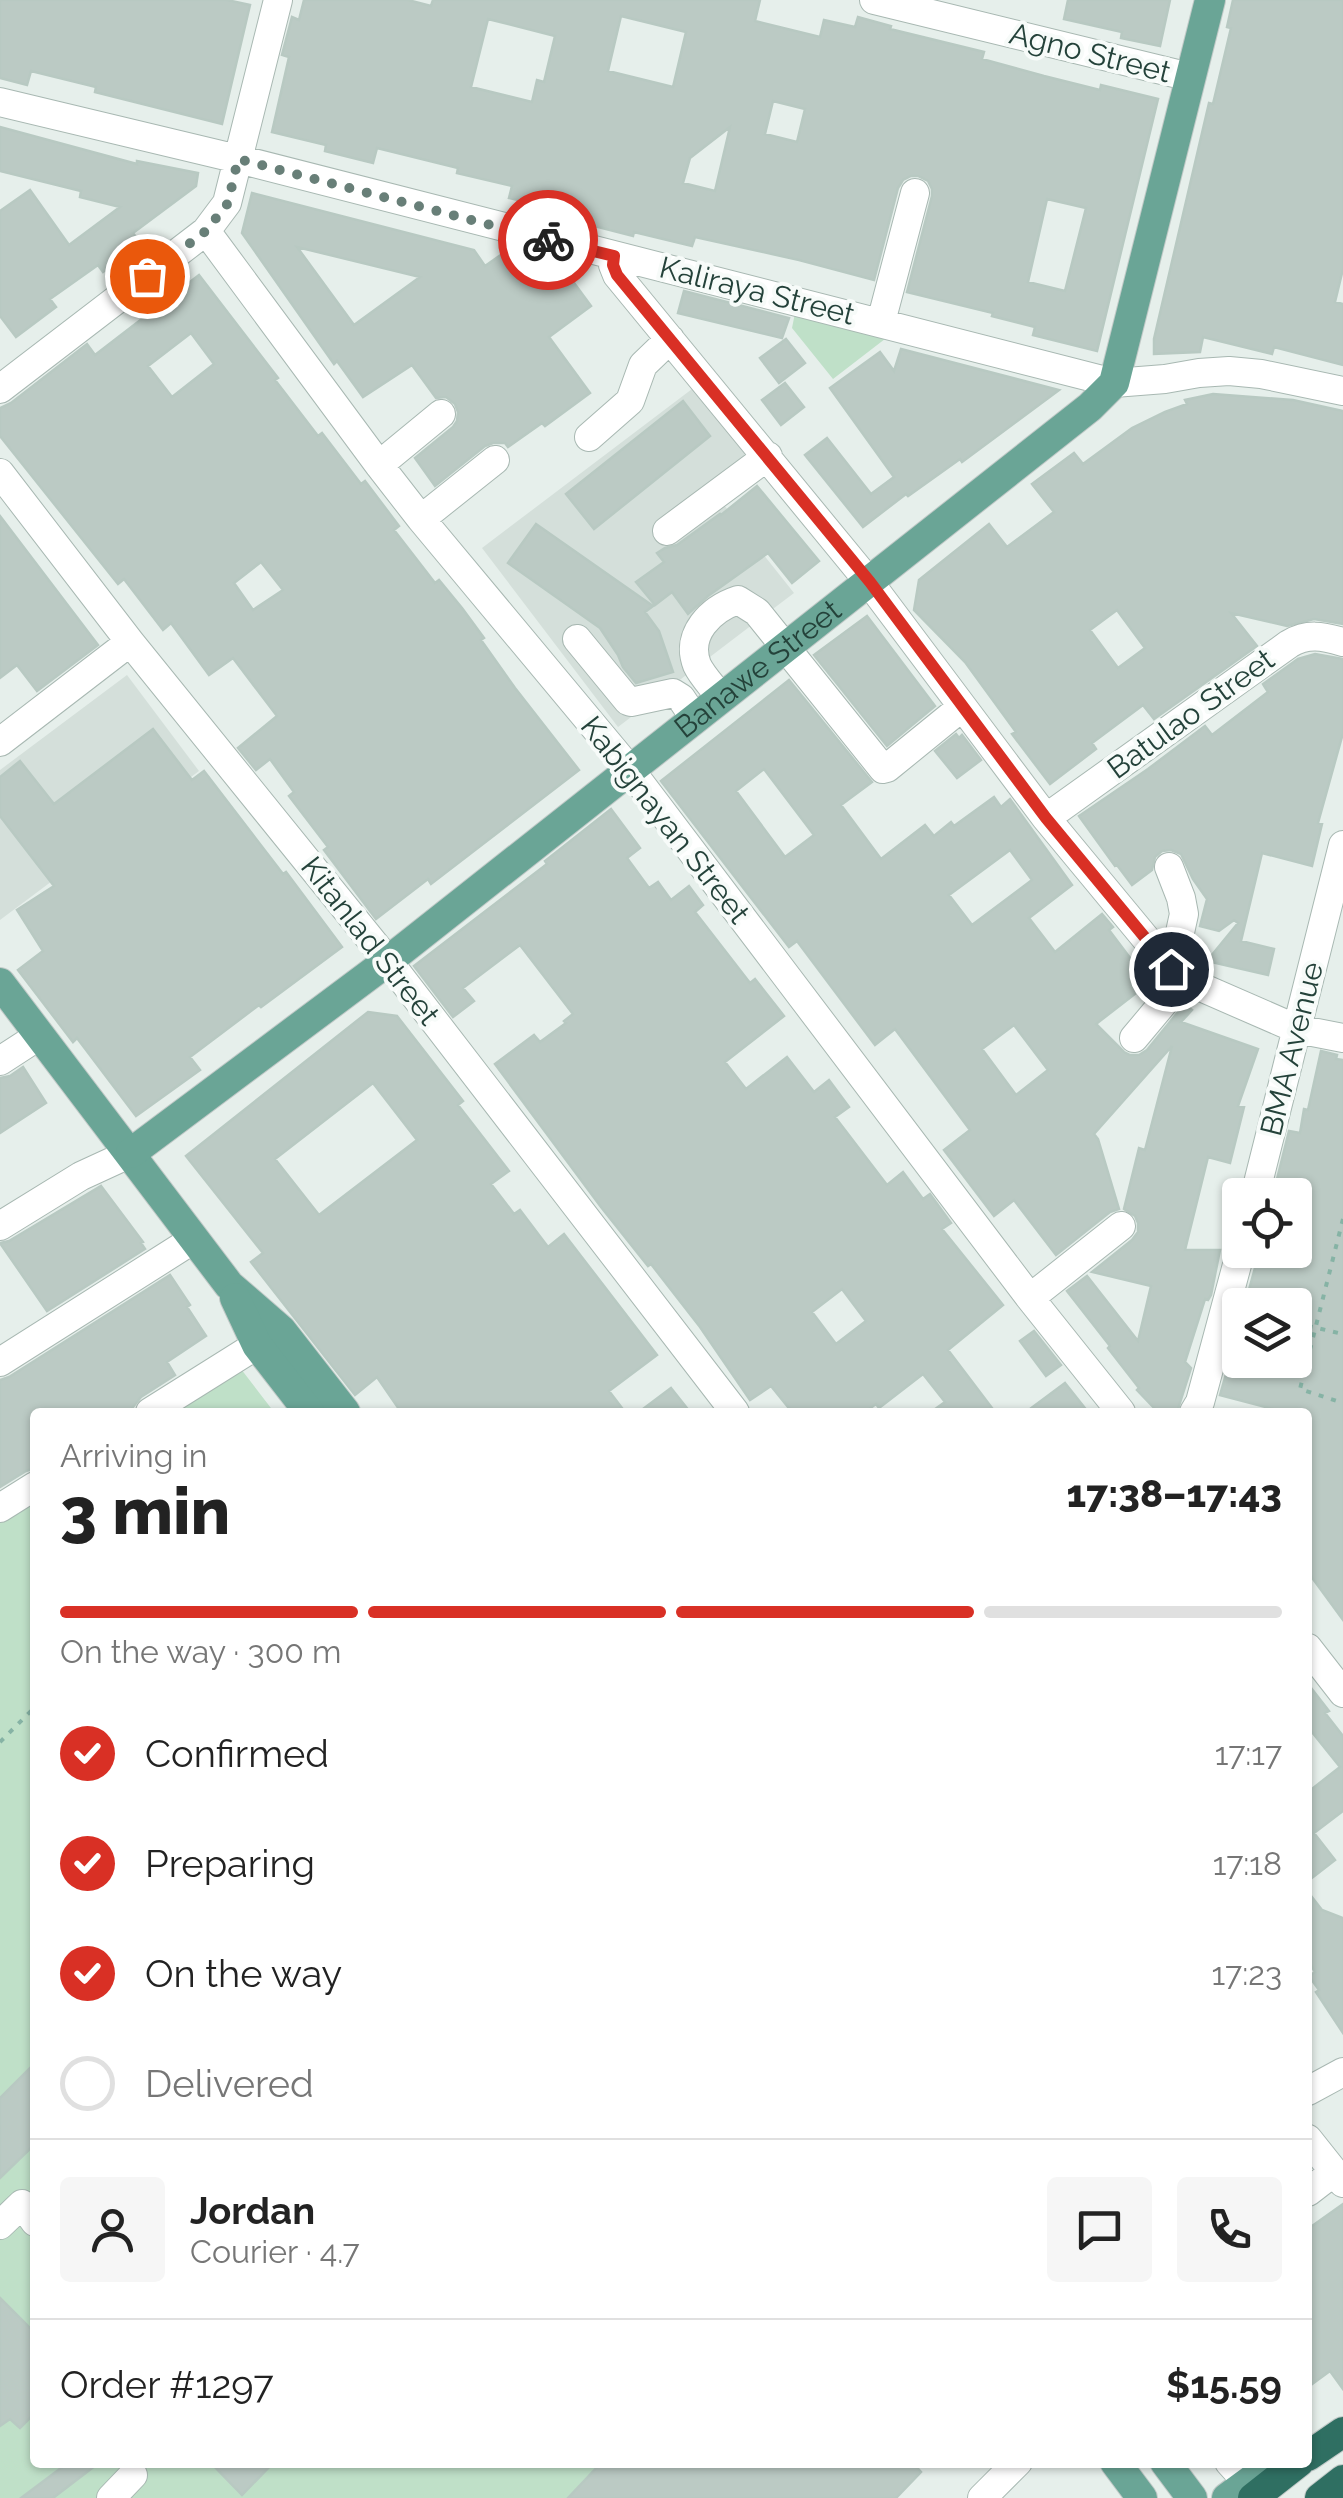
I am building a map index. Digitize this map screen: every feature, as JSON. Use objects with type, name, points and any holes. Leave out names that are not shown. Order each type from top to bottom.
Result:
[{"type":"highway","points":[[1312,2453],[1343,2432]]},
{"type":"highway","points":[[1240,2485],[1284,2468]]},
{"type":"highway","points":[[1320,2498],[1343,2480]]},
{"type":"main road","points":[[1114,383],[1210,0]]},
{"type":"main road","name":"Banawe Street","points":[[131,1153],[388,961],[630,772],[1090,407],[1114,383]]},
{"type":"main road","points":[[0,983],[269,1338],[307,1408]]},
{"type":"main road","points":[[269,1338],[341,1408]]},
{"type":"main road","points":[[1312,2437],[1343,2418]]},
{"type":"main road","points":[[1120,2468],[1142,2498]]},
{"type":"main road","points":[[1170,2468],[1192,2498]]},
{"type":"main road","points":[[1240,2485],[1267,2468]]},
{"type":"street","points":[[0,388],[206,231],[228,203],[278,0]]},
{"type":"street","name":"Agno Street","points":[[874,0],[1190,77]]},
{"type":"street","name":"Kaliraya Street","points":[[0,102],[1114,383],[1229,371],[1343,391]]},
{"type":"street","points":[[881,322],[915,192]]},
{"type":"street","name":"Kabignayan Street","points":[[206,231],[379,465],[630,772],[1117,1408]]},
{"type":"street","points":[[614,256],[617,275],[870,582],[1046,818],[1171,969],[1187,981],[1297,1028],[1343,1038]]},
{"type":"street","points":[[589,437],[630,402],[643,365],[670,339]]},
{"type":"street","points":[[379,465],[441,414]]},
{"type":"street","points":[[668,531],[768,456]]},
{"type":"street","points":[[421,519],[494,460]]},
{"type":"street","name":"Kitanlad Street","points":[[0,473],[130,642],[388,961],[731,1408]]},
{"type":"street","points":[[721,698],[697,666],[694,638],[722,605],[738,600],[757,612],[883,769],[962,707]]},
{"type":"street","name":"Batulao Street","points":[[1046,818],[1288,644],[1316,635],[1343,642]]},
{"type":"street","points":[[577,640],[628,701],[673,693],[695,719]]},
{"type":"street","points":[[0,742],[130,642]]},
{"type":"street","name":"BMA Avenue","points":[[1259,1178],[1343,845]]},
{"type":"street","points":[[1134,1038],[1165,1001],[1184,914],[1169,868]]},
{"type":"street","points":[[0,1060],[40,1035]]},
{"type":"street","points":[[0,1226],[81,1176],[131,1153]]},
{"type":"street","points":[[1030,1298],[1122,1226]]},
{"type":"street","points":[[0,1362],[194,1239]]},
{"type":"street","points":[[1196,1408],[1236,1268]]},
{"type":"street","points":[[156,1408],[269,1338]]},
{"type":"street","points":[[0,1508],[30,1489]]},
{"type":"street","points":[[1312,1653],[1343,1693]]},
{"type":"street","points":[[1312,2090],[1343,2072]]},
{"type":"street","points":[[1312,2145],[1339,2178],[1312,2190]]},
{"type":"street","points":[[0,2226],[30,2206]]},
{"type":"street","points":[[111,2498],[140,2468]]},
{"type":"street","points":[[982,2498],[1012,2468]]},
{"type":"path","points":[[1343,1219],[1300,1389],[1343,1402]]},
{"type":"path","points":[[1312,1326],[1343,1334]]},
{"type":"path","points":[[0,1742],[30,1712]]},
{"type":"shaded area","points":[[696,386],[765,471],[724,505],[794,593],[618,727],[482,548]]},
{"type":"shaded area","points":[[127,675],[199,771],[0,920],[0,770]]},
{"type":"green space","points":[[796,308],[894,332],[833,379],[792,328]]},
{"type":"green space","points":[[241,1369],[271,1408],[178,1408]]},
{"type":"green space","points":[[30,1502],[30,2468],[607,2468],[577,2498],[0,2498],[0,1521]]},
{"type":"building","points":[[0,0],[227,0],[250,5],[222,124],[95,92],[96,87],[31,71],[27,85],[0,78]]},
{"type":"building","points":[[304,0],[408,0],[431,6],[433,0],[760,0],[755,21],[820,37],[824,20],[855,27],[858,17],[984,52],[982,59],[1044,76],[1158,99],[1097,351],[1033,335],[1035,327],[992,316],[993,313],[907,292],[932,196],[928,181],[918,176],[903,180],[898,188],[874,280],[695,237],[692,246],[634,232],[633,236],[575,221],[577,214],[509,198],[512,186],[457,173],[458,168],[377,148],[373,163],[325,151],[326,145],[272,132],[289,57],[282,55],[292,17],[299,20]],"holes":[[[621,16],[686,32],[673,87],[608,71]],[[488,19],[555,36],[544,82],[537,80],[532,102],[471,87]],[[773,101],[805,109],[797,142],[765,134]],[[730,127],[715,191],[683,183],[690,158]],[[1047,199],[1086,208],[1065,291],[1028,282]]]},
{"type":"building","points":[[1068,0],[1170,0],[1160,46],[1121,38],[1122,32],[1064,19]]},
{"type":"building","points":[[1233,0],[1343,0],[1343,269],[1335,302],[1343,304],[1343,365],[1274,347],[1272,354],[1203,337],[1200,352],[1154,354],[1154,339],[1209,103],[1213,104],[1231,28],[1227,27]]},
{"type":"building","points":[[0,127],[137,164],[198,173],[196,186],[133,233],[141,244],[103,272],[98,265],[50,299],[56,307],[16,337],[0,316],[0,211],[30,190],[69,245],[120,207],[80,197],[81,191],[0,171]]},
{"type":"building","points":[[252,193],[474,250],[485,266],[505,252],[555,265],[562,275],[566,272],[591,306],[549,337],[590,393],[508,447],[505,443],[485,446],[435,486],[415,458],[453,427],[458,412],[455,404],[446,397],[436,398],[412,365],[363,397],[337,361],[334,364],[242,233]],"holes":[[[297,247],[420,277],[354,325]]]},
{"type":"building","points":[[199,275],[318,436],[322,433],[361,484],[365,481],[399,526],[394,530],[435,583],[439,580],[462,608],[515,688],[579,770],[431,884],[428,879],[376,919],[324,850],[328,847],[289,796],[294,792],[270,759],[256,770],[238,748],[277,716],[233,658],[209,675],[171,623],[163,630],[124,579],[118,584],[0,436],[0,408],[87,344],[95,355]],"holes":[[[191,333],[214,364],[172,397],[148,366]],[[261,562],[283,590],[253,610],[234,583]]]},
{"type":"building","points":[[684,291],[789,318],[782,338],[678,313]]},
{"type":"building","points":[[786,339],[805,363],[779,383],[760,358]]},
{"type":"building","points":[[901,349],[1059,390],[962,462],[960,459],[906,494],[863,527],[805,455],[827,438],[871,494],[894,477],[830,388],[880,352],[894,371]]},
{"type":"building","points":[[785,383],[804,407],[781,425],[762,400]]},
{"type":"building","points":[[1213,394],[1293,400],[1343,411],[1343,624],[1314,619],[1287,626],[1231,613],[1257,646],[1154,719],[1143,705],[1092,743],[1096,749],[1050,784],[965,662],[914,610],[919,580],[989,524],[1007,547],[1054,512],[1032,484],[1074,453],[1083,464],[1132,428],[1187,404],[1185,400]],"holes":[[[1117,610],[1145,648],[1118,668],[1090,630]]]},
{"type":"building","points":[[683,401],[710,436],[594,529],[566,494]]},
{"type":"building","points":[[757,486],[819,561],[792,583],[768,553],[688,614],[672,592],[655,605],[636,582],[664,562],[657,553],[677,545]]},
{"type":"building","points":[[0,516],[98,645],[37,691],[17,665],[0,678]]},
{"type":"building","points":[[536,524],[653,606],[645,612],[659,631],[673,672],[636,683],[600,628],[508,563]]},
{"type":"building","points":[[867,616],[935,706],[887,746],[814,655]]},
{"type":"building","points":[[1315,654],[1343,659],[1343,733],[1318,823],[1322,824],[1312,866],[1262,853],[1241,941],[1274,949],[1268,975],[1207,961],[1238,923],[1234,920],[1219,931],[1200,926],[1207,899],[1181,854],[1162,851],[1155,857],[1152,870],[1132,885],[1079,816],[1205,726],[1212,735],[1268,692],[1263,684],[1298,659]]},
{"type":"building","points":[[789,680],[872,782],[841,805],[881,859],[925,825],[934,836],[994,797],[1001,807],[1010,799],[1072,885],[1029,918],[1055,952],[1102,914],[1113,927],[1109,930],[1149,983],[1096,1024],[1124,1052],[1139,1055],[1147,1050],[1183,1003],[1192,1010],[1181,1022],[1258,1049],[1238,1106],[1244,1107],[1230,1163],[1208,1157],[1185,1250],[1220,1250],[1211,1295],[1205,1299],[1185,1362],[1191,1368],[1178,1408],[1154,1408],[1137,1390],[1110,1346],[1067,1291],[1087,1276],[1138,1341],[1151,1286],[1092,1272],[1138,1232],[1135,1216],[1124,1209],[1139,1148],[1145,1150],[1172,1046],[1094,1134],[1119,1209],[1056,1255],[1014,1200],[994,1216],[944,1150],[970,1130],[895,1029],[875,1045],[797,941],[789,947],[661,781]],"holes":[[[764,769],[814,835],[785,857],[736,791]],[[1010,850],[1032,880],[972,925],[949,895]],[[1014,1025],[1048,1070],[1016,1095],[982,1049]]]},
{"type":"building","points":[[153,729],[192,780],[204,771],[342,947],[190,1057],[200,1070],[136,1116],[77,1038],[73,1042],[18,970],[43,951],[17,910],[54,886],[0,816],[0,777],[20,761],[54,804]]},
{"type":"building","points":[[956,734],[959,738],[962,735],[981,760],[957,778],[935,751]]},
{"type":"building","points":[[611,809],[640,848],[627,858],[649,888],[658,882],[671,900],[689,886],[703,905],[695,912],[750,983],[755,979],[784,1016],[725,1062],[746,1089],[787,1057],[814,1092],[829,1080],[849,1107],[835,1117],[887,1185],[903,1172],[923,1199],[930,1194],[951,1223],[942,1229],[1003,1305],[948,1350],[992,1408],[937,1408],[945,1402],[923,1374],[879,1408],[876,1404],[870,1408],[789,1408],[771,1386],[750,1400],[700,1327],[601,1207],[495,1064],[534,1035],[540,1042],[573,1014],[520,945],[463,988],[474,1001],[453,1017],[414,966],[547,864],[545,861]],"holes":[[[842,1289],[866,1321],[836,1344],[812,1312]]]},
{"type":"building","points":[[368,1012],[397,1016],[463,1101],[458,1105],[509,1171],[491,1184],[514,1214],[520,1210],[548,1247],[564,1234],[657,1355],[609,1391],[622,1408],[398,1408],[377,1377],[355,1395],[251,1262],[263,1253],[186,1156]],"holes":[[[373,1083],[417,1140],[319,1215],[275,1159]]]},
{"type":"building","points":[[1321,1051],[1337,1055],[1336,1059],[1343,1060],[1343,1620],[1312,1577],[1312,1408],[1269,1408],[1220,1395],[1225,1378],[1312,1378],[1312,1288],[1249,1288],[1255,1268],[1312,1268],[1312,1178],[1277,1178],[1289,1131],[1300,1133],[1304,1109],[1308,1110]]},
{"type":"building","points":[[23,1067],[46,1103],[0,1133],[0,1078]]},
{"type":"building","points":[[101,1186],[145,1249],[47,1311],[0,1243]]},
{"type":"building","points":[[170,1275],[206,1336],[167,1362],[175,1375],[141,1397],[132,1408],[30,1408],[30,1470],[0,1487],[0,1380]]},
{"type":"building","points":[[1034,1331],[1061,1365],[1046,1376],[1020,1341]]},
{"type":"building","points":[[1065,1383],[1085,1408],[1031,1408]]},
{"type":"building","points":[[671,1388],[687,1408],[644,1408]]},
{"type":"building","points":[[1312,1689],[1343,1736],[1343,1811],[1314,1833],[1335,1860],[1312,1878],[1312,1789],[1340,1767],[1312,1732]]},
{"type":"building","points":[[1312,1897],[1322,1910],[1343,1918],[1343,2033],[1316,1992],[1319,1990],[1312,1980]]},
{"type":"building","points":[[30,2068],[30,2149],[0,2178],[0,2098]]},
{"type":"building","points":[[1343,2204],[1343,2389],[1330,2371],[1312,2384],[1312,2226]]},
{"type":"building","points":[[0,2298],[30,2328],[30,2418],[20,2428],[10,2419],[0,2426]]},
{"type":"building","points":[[61,2468],[92,2468],[53,2498],[21,2498]]},
{"type":"building","points":[[216,2468],[268,2468],[242,2495]]},
{"type":"building","points":[[596,2468],[917,2468],[921,2472],[896,2498],[568,2498]]},
{"type":"way so far","points":[[147,276],[206,231],[228,203],[238,159],[548,240]]},
{"type":"route","points":[[548,240],[614,256],[617,275],[870,582],[1046,818],[1171,969]]}]
